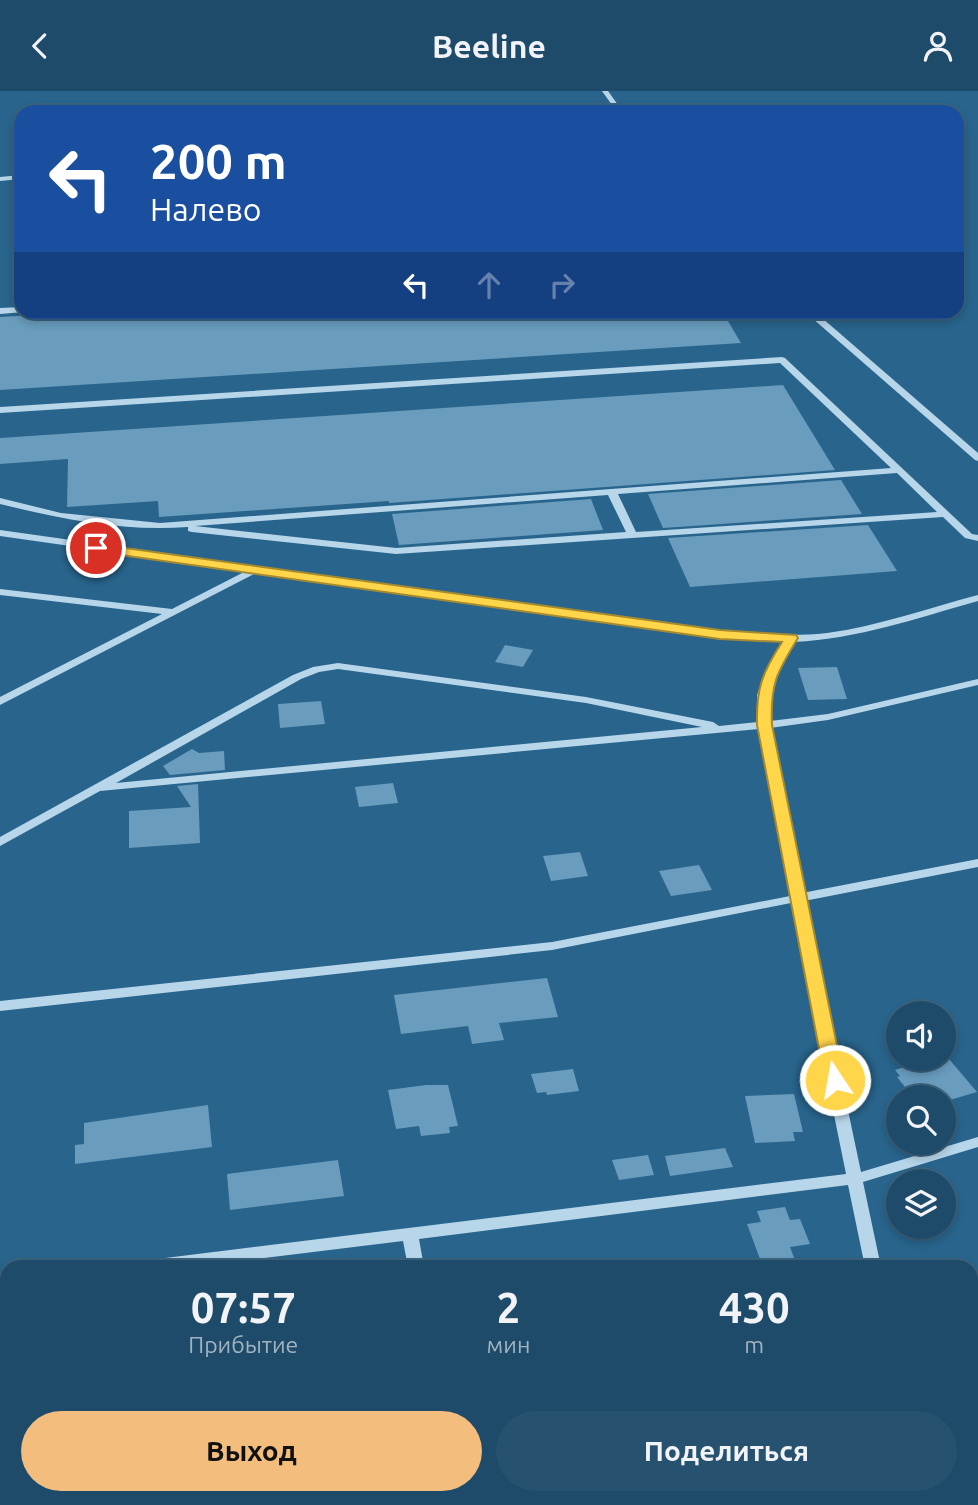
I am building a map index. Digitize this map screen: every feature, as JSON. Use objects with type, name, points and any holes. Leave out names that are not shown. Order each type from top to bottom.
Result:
[{"type":"street","points":[[817,319],[978,458]]},
{"type":"street","points":[[0,410],[782,360],[969,536],[978,538]]},
{"type":"street","points":[[160,526],[899,470]]},
{"type":"street","points":[[612,492],[632,535]]},
{"type":"street","points":[[0,501],[61,516],[396,551],[945,514]]},
{"type":"street","points":[[0,533],[720,634],[791,638],[846,633],[978,598]]},
{"type":"street","points":[[0,702],[256,570]]},
{"type":"street","points":[[0,592],[173,612]]},
{"type":"street","points":[[791,638],[773,667],[763,695],[764,725],[872,1260]]},
{"type":"street","points":[[0,842],[297,677],[317,669],[338,666],[586,700],[727,729]]},
{"type":"street","points":[[97,788],[764,725],[828,717],[978,682]]},
{"type":"street","points":[[0,1006],[552,946],[978,863]]},
{"type":"street","points":[[198,1260],[855,1179],[978,1143]]},
{"type":"street","points":[[410,1234],[415,1260]]},
{"type":"building","points":[[0,317],[727,319],[741,343],[0,390]]},
{"type":"building","points":[[783,385],[835,470],[159,517],[158,501],[67,507],[68,459],[0,464],[0,438]]},
{"type":"building","points":[[841,480],[862,514],[663,528],[648,494]]},
{"type":"building","points":[[591,499],[603,530],[399,545],[392,514]]},
{"type":"building","points":[[868,525],[897,571],[690,587],[668,538]]},
{"type":"building","points":[[505,645],[533,650],[523,667],[495,662]]},
{"type":"building","points":[[837,667],[847,699],[808,700],[798,668]]},
{"type":"building","points":[[321,701],[325,724],[280,728],[278,704]]},
{"type":"building","points":[[192,749],[199,753],[224,751],[225,770],[170,775],[163,766]]},
{"type":"building","points":[[393,783],[398,803],[359,807],[355,787]]},
{"type":"building","points":[[198,784],[200,843],[129,848],[129,811],[191,807],[177,786]]},
{"type":"building","points":[[580,852],[588,876],[551,881],[543,856]]},
{"type":"building","points":[[699,865],[712,890],[671,896],[659,871]]},
{"type":"building","points":[[547,978],[558,1017],[499,1023],[504,1040],[472,1044],[468,1026],[401,1034],[394,995]]},
{"type":"building","points":[[956,1067],[977,1092],[956,1098],[956,1085],[903,1085],[897,1077],[900,1076],[896,1071],[956,1071]]},
{"type":"building","points":[[573,1069],[579,1091],[547,1095],[546,1092],[537,1093],[531,1074]]},
{"type":"building","points":[[448,1085],[458,1126],[449,1127],[450,1133],[421,1136],[419,1126],[396,1129],[388,1090]]},
{"type":"building","points":[[794,1094],[803,1132],[793,1132],[795,1141],[755,1143],[745,1096]]},
{"type":"building","points":[[208,1105],[212,1147],[75,1164],[75,1145],[84,1144],[84,1123]]},
{"type":"building","points":[[725,1148],[733,1167],[670,1176],[665,1156]]},
{"type":"building","points":[[648,1155],[654,1175],[619,1180],[612,1160]]},
{"type":"building","points":[[338,1160],[344,1196],[230,1210],[227,1174]]},
{"type":"building","points":[[785,1207],[790,1220],[800,1219],[810,1244],[790,1247],[795,1260],[760,1260],[747,1224],[761,1222],[757,1211]]},
{"type":"route","points":[[96,548],[720,634],[791,638],[773,667],[763,695],[764,725],[835,1080]]}]
